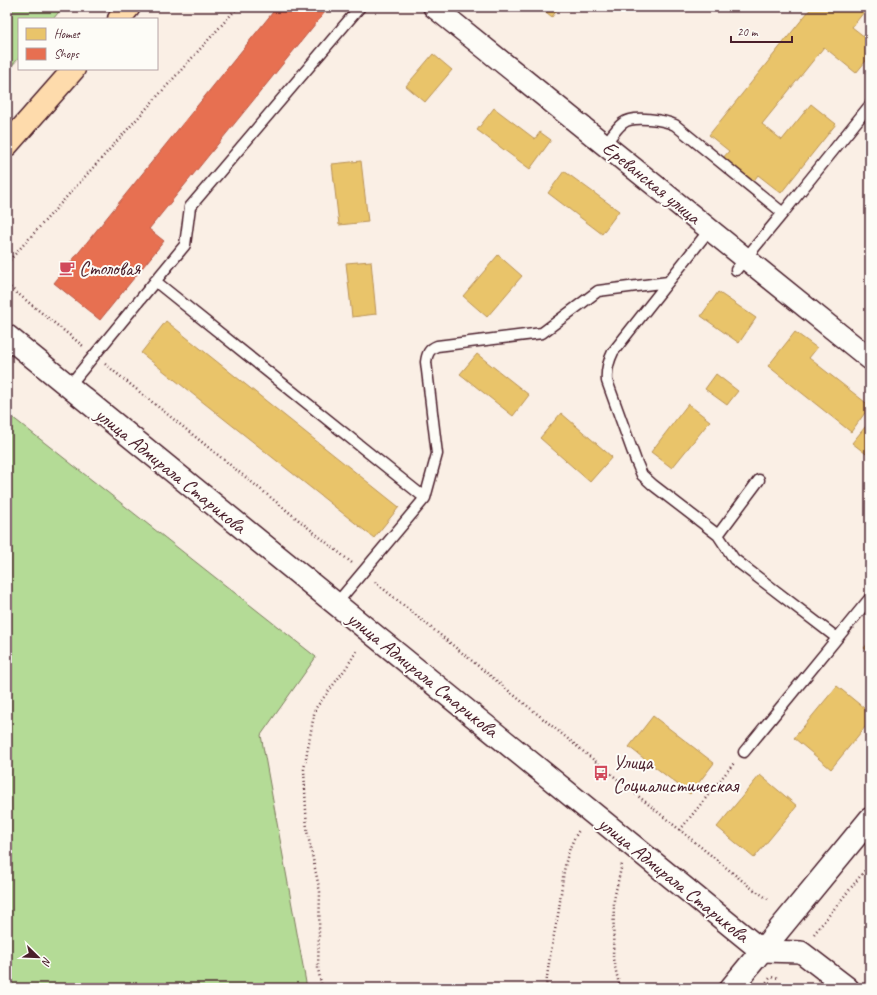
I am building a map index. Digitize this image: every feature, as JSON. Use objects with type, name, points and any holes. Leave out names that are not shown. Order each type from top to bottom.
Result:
[{"type":"main road","points":[[120,18],[129,7]]},
{"type":"main road","points":[[7,145],[73,70]]},
{"type":"street","name":"Ереванская улица","points":[[439,9],[603,148],[710,229],[741,264],[870,358]]},
{"type":"street","name":"улица Адмирала Старикова","points":[[7,336],[762,951],[800,952],[848,988]]},
{"type":"street","points":[[731,988],[870,819]]},
{"type":"lane","points":[[69,386],[185,245],[190,207],[360,7]]},
{"type":"lane","points":[[741,264],[870,105]]},
{"type":"lane","points":[[603,148],[623,122],[629,120],[668,121],[675,125],[783,213]]},
{"type":"lane","points":[[710,229],[613,352],[606,372],[607,381],[642,475],[653,486],[718,535],[734,559],[837,638]]},
{"type":"lane","points":[[155,281],[425,498]]},
{"type":"lane","points":[[336,604],[425,498],[437,454],[426,362],[427,354],[432,348],[437,346],[542,333],[598,291],[668,282]]},
{"type":"lane","points":[[718,535],[759,480]]},
{"type":"lane","points":[[744,752],[870,598]]},
{"type":"path","points":[[7,262],[238,7]]},
{"type":"path","points":[[7,285],[680,830],[750,886],[768,898]]},
{"type":"path","points":[[322,988],[318,969],[320,892],[306,831],[304,769],[315,709],[346,668],[370,631]]},
{"type":"path","points":[[680,830],[744,752]]},
{"type":"path","points":[[546,988],[548,966],[558,914],[564,870],[574,838],[592,812]]},
{"type":"path","points":[[620,988],[613,959],[614,899],[622,864],[633,846]]},
{"type":"path","points":[[814,934],[870,864]]},
{"type":"path","points":[[761,988],[771,977],[780,978]]},
{"type":"green space","points":[[7,7],[63,7],[54,18],[18,18],[18,59],[7,71]]},
{"type":"green space","points":[[7,413],[316,657],[261,735],[307,988],[7,988]]},
{"type":"building: Homes","points":[[540,7],[559,7],[552,17]]},
{"type":"building: Homes","points":[[812,7],[868,7],[852,27],[870,41],[870,56],[856,73],[824,47],[762,124],[782,140],[811,104],[836,124],[781,193],[758,175],[752,183],[722,159],[729,151],[709,135]]},
{"type":"building: Homes","points":[[433,54],[452,70],[425,102],[406,86]]},
{"type":"building: Homes","points":[[494,108],[535,139],[540,132],[551,140],[530,169],[477,130]]},
{"type":"building: Homes","points":[[361,161],[368,222],[339,225],[332,164]]},
{"type":"building: Homes","points":[[564,171],[619,211],[602,234],[548,193]]},
{"type":"building: Homes","points":[[498,255],[522,276],[487,317],[463,296]]},
{"type":"building: Homes","points":[[371,261],[376,314],[352,317],[346,263]]},
{"type":"building: Homes","points":[[718,292],[756,318],[739,343],[701,316]]},
{"type":"building: Homes","points":[[166,321],[399,507],[374,538],[141,353]]},
{"type":"building: Homes","points":[[795,332],[817,348],[809,358],[870,406],[851,432],[768,366]]},
{"type":"building: Homes","points":[[477,354],[529,395],[513,416],[460,374]]},
{"type":"building: Homes","points":[[716,374],[738,391],[727,405],[705,389]]},
{"type":"building: Homes","points":[[688,404],[710,421],[672,468],[651,452]]},
{"type":"building: Homes","points":[[561,413],[612,457],[590,482],[540,438]]},
{"type":"building: Homes","points":[[870,421],[870,457],[852,443]]},
{"type":"building: Homes","points":[[870,641],[870,653],[864,648]]},
{"type":"building: Homes","points":[[837,686],[870,713],[870,721],[831,769],[794,738]]},
{"type":"building: Homes","points":[[653,716],[714,763],[690,794],[629,747]]},
{"type":"building: Homes","points":[[760,775],[797,806],[754,858],[717,827]]},
{"type":"building: Shops","points":[[277,7],[329,7],[149,229],[164,241],[100,320],[54,283]]},
{"type":"place","name":"Столовая","points":[[67,268]]},
{"type":"place","name":"Улица Социалистическая","points":[[601,773]]}]
